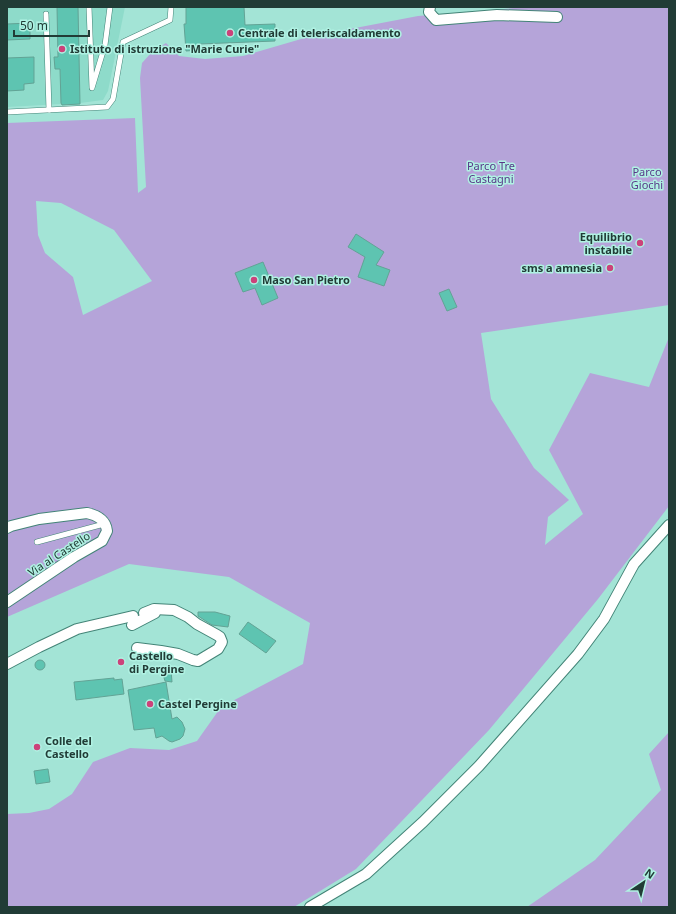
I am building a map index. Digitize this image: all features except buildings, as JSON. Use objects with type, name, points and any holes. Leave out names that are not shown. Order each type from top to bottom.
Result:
[{"type":"street","points":[[430,7],[430,12],[436,20],[496,15],[557,17]]},
{"type":"street","name":"Via al Castello","points":[[7,528],[39,519],[87,513],[94,515],[105,523],[107,531],[102,541],[74,557],[7,602]]},
{"type":"street","points":[[310,907],[366,874],[422,822],[478,766],[578,654],[604,619],[634,564],[669,525]]},
{"type":"street","points":[[138,648],[161,650],[198,661],[220,648],[221,640],[217,635],[174,610],[154,609],[144,613]]},
{"type":"street","points":[[7,664],[77,629],[133,621],[162,609]]},
{"type":"lane","points":[[89,7],[92,88],[105,45],[110,7]]},
{"type":"lane","points":[[7,112],[107,107],[113,99],[123,42],[170,20],[170,7]]},
{"type":"lane","points":[[46,14],[49,110]]},
{"type":"lane","points":[[37,542],[105,523]]},
{"type":"shaded area","name":"Istituto di istruzione \"Marie Curie\"","points":[[7,7],[125,7],[108,91],[103,100],[80,103],[7,107]]},
{"type":"green space","points":[[527,7],[669,7],[669,305],[481,333],[491,399],[534,468],[569,500],[548,517],[545,545],[583,514],[549,450],[590,373],[649,387],[669,337],[669,506],[598,599],[489,730],[356,869],[294,907],[7,907],[7,814],[29,813],[49,809],[72,794],[93,762],[130,748],[169,750],[197,741],[221,707],[303,664],[310,623],[229,577],[129,564],[7,617],[7,123],[135,118],[138,193],[146,187],[140,78],[142,63],[152,52],[166,43],[179,56],[205,59],[243,56],[308,37],[418,16]],"holes":[[[36,201],[61,203],[114,230],[152,281],[83,315],[73,277],[45,253],[38,235]]]},
{"type":"green space","points":[[669,732],[669,907],[527,907],[595,860],[661,790],[649,754]]},
{"type":"place","name":"Centrale di teleriscaldamento","points":[[230,33]]},
{"type":"place","name":"Istituto di istruzione \"Marie Curie\"","points":[[62,49]]},
{"type":"place","name":"Equilibrio instabile","points":[[640,243]]},
{"type":"place","name":"sms a amnesia","points":[[610,268]]},
{"type":"place","name":"Maso San Pietro","points":[[254,280]]},
{"type":"place","name":"Castello di Pergine","points":[[121,662]]},
{"type":"place","name":"Castel Pergine","points":[[150,704]]},
{"type":"place","name":"Colle del Castello","points":[[37,747]]},
{"type":"park label","name":"Parco Tre Castagni","points":[[491,172]]},
{"type":"park label","name":"Parco Giochi","points":[[647,178]]}]
